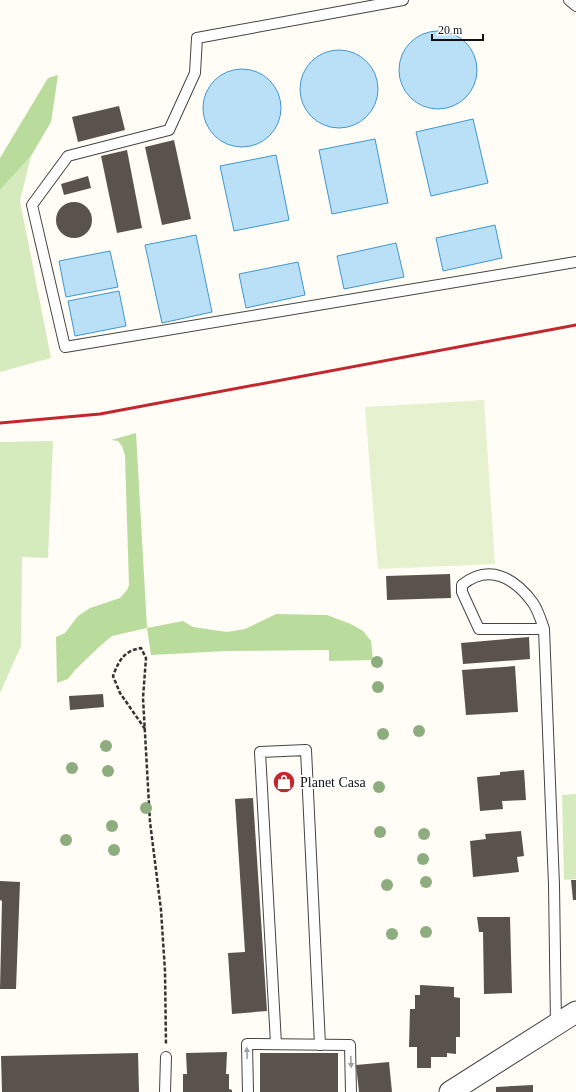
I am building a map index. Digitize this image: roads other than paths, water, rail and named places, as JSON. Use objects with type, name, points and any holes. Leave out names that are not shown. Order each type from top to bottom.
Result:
[{"type":"street","points":[[450,1092],[576,1012]]},
{"type":"lane","points":[[403,0],[197,38],[195,73],[169,130],[68,156],[32,205],[65,347],[576,262]]},
{"type":"lane","points":[[569,0],[576,6]]},
{"type":"lane","points":[[544,628],[479,629],[462,592],[462,585],[469,579],[480,574],[492,574],[505,578],[519,586],[534,604],[544,628],[554,877],[556,1025]]},
{"type":"lane","points":[[276,1044],[260,752],[306,750],[320,1045]]},
{"type":"lane","points":[[248,1092],[247,1044],[350,1045],[351,1092]]},
{"type":"lane","points":[[165,1092],[166,1057]]},
{"type":"water","points":[[438,31],[453,34],[465,43],[474,55],[477,70],[474,85],[465,97],[453,106],[438,109],[423,106],[411,97],[402,85],[399,70],[402,55],[411,43],[423,34]]},
{"type":"water","points":[[339,50],[354,53],[366,62],[375,74],[378,89],[375,104],[366,116],[354,125],[339,128],[324,125],[312,116],[303,104],[300,89],[303,74],[312,62],[324,53]]},
{"type":"water","points":[[242,69],[257,72],[269,81],[278,93],[281,108],[278,123],[269,135],[257,144],[242,147],[227,144],[215,135],[206,123],[203,108],[206,93],[215,81],[227,72]]},
{"type":"water","points":[[473,119],[488,183],[431,196],[416,132]]},
{"type":"water","points":[[375,139],[388,203],[332,214],[319,150]]},
{"type":"water","points":[[276,155],[289,220],[234,231],[220,166]]},
{"type":"water","points":[[495,225],[502,258],[443,271],[436,238]]},
{"type":"water","points":[[196,235],[212,312],[162,323],[145,245]]},
{"type":"water","points":[[396,243],[404,277],[344,289],[337,256]]},
{"type":"water","points":[[110,251],[118,287],[66,297],[59,261]]},
{"type":"water","points":[[298,262],[305,295],[246,308],[239,274]]},
{"type":"water","points":[[119,291],[126,326],[75,336],[68,301]]},
{"type":"railway","points":[[0,423],[100,414],[576,325]]},
{"type":"place","name":"Planet Casa","points":[[284,782]]}]
